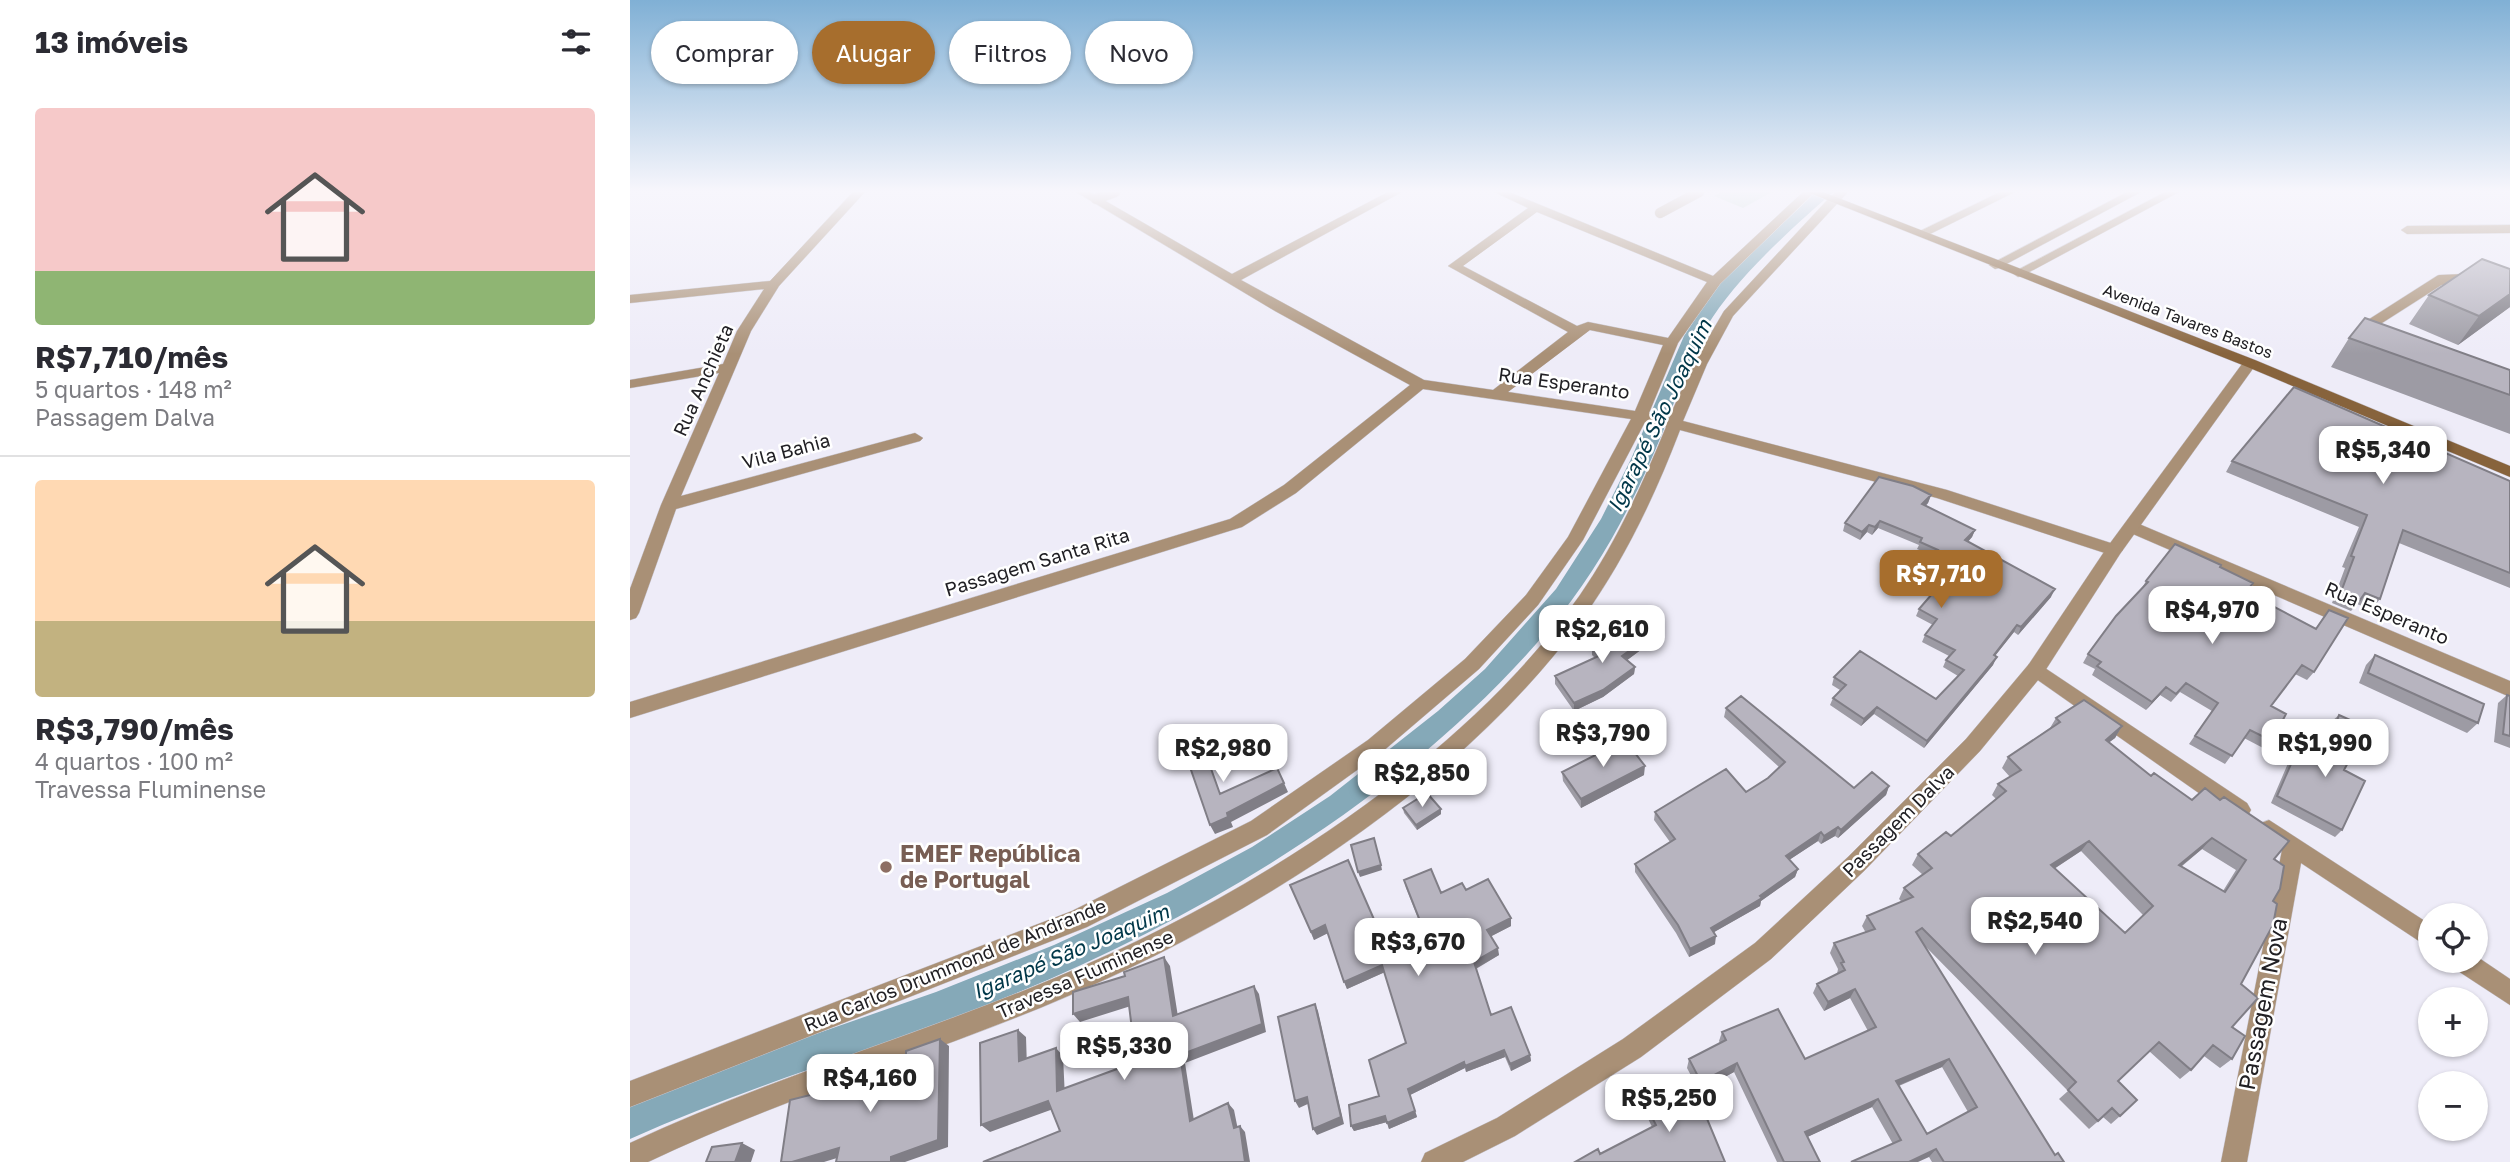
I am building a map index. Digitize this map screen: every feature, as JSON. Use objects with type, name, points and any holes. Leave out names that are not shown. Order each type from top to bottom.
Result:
[{"type":"main road","name":"Avenida Tavares Bastos","points":[[1953,246],[2250,363],[2510,472]]},
{"type":"street","name":"Rua Anchieta","points":[[630,613],[669,505],[744,331],[774,285],[809,246]]},
{"type":"street","name":"Rua Esperanto","points":[[1176,246],[1280,308],[1420,384],[1644,417],[1941,494],[2114,550]]},
{"type":"street","points":[[1233,279],[1294,246]]},
{"type":"street","points":[[1482,246],[1454,266],[1577,331]]},
{"type":"street","points":[[1628,246],[1715,282]]},
{"type":"street","name":"Rua Carlos Drummond de Andrande","points":[[630,1094],[1079,919],[1259,828],[1385,737],[1472,664],[1523,609],[1575,540],[1644,417],[1671,344],[1715,282],[1759,246]]},
{"type":"street","name":"Travessa Fluminense","points":[[630,1157],[668,1138],[835,1072],[991,1016],[1116,964],[1188,929],[1311,854],[1396,794],[1497,704],[1573,618],[1599,582],[1628,529],[1704,355],[1724,320],[1782,246]]},
{"type":"street","points":[[1996,265],[2032,246]]},
{"type":"street","points":[[2018,273],[2069,246]]},
{"type":"street","points":[[630,299],[774,285]]},
{"type":"street","points":[[1496,395],[1577,331],[1588,326],[1671,344]]},
{"type":"street","name":"Passagem Dalva","points":[[1434,1162],[1506,1127],[1632,1048],[1763,951],[1856,864],[1973,745],[2036,668],[2114,550],[2250,363]]},
{"type":"street","points":[[630,384],[729,367]]},
{"type":"street","name":"Passagem Santa Rita","points":[[630,710],[1236,523],[1290,489],[1420,384]]},
{"type":"street","name":"Vila Bahia","points":[[669,505],[915,438]]},
{"type":"street","name":"Rua Esperanto","points":[[2132,527],[2510,689]]},
{"type":"street","points":[[2036,668],[2293,847],[2418,929]]},
{"type":"street","name":"Passagem Nova","points":[[2234,1162],[2293,847]]},
{"type":"street","points":[[2481,973],[2510,993]]},
{"type":"lane","points":[[2379,339],[2371,334],[2371,324],[2428,286],[2440,280],[2478,279]]},
{"type":"water","name":"Igarapé São Joaquim","points":[[1759,246],[1774,246],[1733,290],[1700,338],[1641,482],[1600,559],[1584,583],[1549,629],[1492,691],[1429,749],[1361,802],[1289,852],[1214,897],[1137,938],[982,1007],[717,1103],[630,1139],[630,1106],[764,1052],[936,992],[1054,945],[1167,893],[1252,847],[1330,796],[1438,711],[1485,669],[1556,589],[1601,519],[1631,459],[1684,336],[1717,286]]},
{"type":"building","points":[[2482,259],[2510,269],[2510,294],[2479,316],[2429,295]]},
{"type":"building","points":[[2365,318],[2510,370],[2510,395],[2349,338]]},
{"type":"building","points":[[2294,387],[2510,481],[2510,573],[2403,530],[2380,599],[2365,593],[2360,600],[2341,592],[2367,515],[2232,461]]},
{"type":"building","points":[[1879,477],[1913,486],[1931,495],[1922,504],[1975,530],[1965,540],[2055,589],[2021,627],[2017,625],[1994,655],[1997,657],[1927,741],[1877,707],[1864,719],[1833,698],[1846,685],[1834,677],[1860,651],[1936,699],[1964,670],[1946,660],[1955,650],[1925,635],[1937,619],[1919,609],[1939,586],[1918,576],[1938,550],[1920,542],[1922,538],[1880,521],[1875,527],[1869,525],[1862,532],[1845,523]]},
{"type":"building","points":[[2175,544],[2253,583],[2246,592],[2316,629],[2329,610],[2348,618],[2314,672],[2302,665],[2271,706],[2286,714],[2272,741],[2250,730],[2232,756],[2195,736],[2218,703],[2186,683],[2176,694],[2166,687],[2152,702],[2097,666],[2101,662],[2088,654],[2116,616],[2148,582],[2146,581]]},
{"type":"building","points":[[1628,623],[1647,638],[1622,656],[1635,667],[1603,690],[1574,703],[1555,676],[1601,655],[1592,647]]},
{"type":"building","points":[[2375,655],[2484,704],[2478,723],[2368,673]]},
{"type":"building","points":[[2507,695],[2510,696],[2510,736],[2503,734]]},
{"type":"building","points":[[1741,696],[1854,788],[1872,772],[1889,786],[1841,830],[1838,827],[1824,836],[1821,832],[1786,856],[1798,869],[1760,896],[1762,898],[1711,928],[1716,936],[1690,949],[1678,925],[1635,864],[1675,839],[1655,812],[1726,769],[1746,792],[1768,778],[1785,762],[1726,708]]},
{"type":"building","points":[[2084,700],[2122,726],[2106,740],[2151,776],[2154,773],[2192,800],[2205,788],[2220,800],[2224,797],[2289,841],[2274,859],[2284,866],[2280,889],[2273,901],[2277,904],[2273,925],[2241,984],[2258,998],[2232,1027],[2245,1036],[2232,1059],[2213,1045],[2191,1070],[2159,1042],[2118,1081],[2137,1100],[2120,1116],[2112,1108],[2098,1121],[2068,1090],[2076,1082],[1922,928],[1916,932],[2055,1155],[2058,1153],[2064,1162],[1944,1162],[1936,1149],[1909,1162],[1851,1162],[1901,1140],[1878,1099],[1805,1132],[1820,1162],[1784,1162],[1737,1063],[1701,1082],[1689,1059],[1726,1040],[1722,1032],[1778,1009],[1805,1059],[1876,1027],[1855,989],[1828,1002],[1817,984],[1845,970],[1834,943],[1875,929],[1867,916],[1913,897],[1904,888],[1932,868],[1918,854],[1946,832],[1951,836],[2006,791],[1998,784],[2021,770],[2008,757],[2060,722],[2056,718]],"holes":[[[2212,838],[2246,860],[2225,892],[2179,865]],[[2089,841],[2153,906],[2125,933],[2051,865]],[[1949,1059],[1977,1107],[1927,1134],[1896,1081]]]},
{"type":"building","points":[[2339,715],[2357,723],[2347,755],[2351,757],[2344,770],[2365,781],[2342,830],[2277,796],[2298,748],[2323,760]]},
{"type":"building","points":[[1199,735],[1220,794],[1277,768],[1284,783],[1210,825],[1181,741]]},
{"type":"building","points":[[1625,740],[1645,766],[1581,799],[1562,772]]},
{"type":"building","points":[[1427,793],[1441,809],[1416,825],[1403,808]]},
{"type":"building","points":[[1374,838],[1381,865],[1358,872],[1351,845]]},
{"type":"building","points":[[1348,860],[1383,940],[1422,926],[1404,880],[1431,869],[1441,893],[1462,883],[1466,890],[1488,879],[1511,918],[1487,930],[1498,948],[1474,962],[1491,1015],[1511,1007],[1530,1055],[1510,1064],[1504,1050],[1465,1066],[1464,1062],[1408,1089],[1415,1111],[1387,1123],[1385,1116],[1351,1126],[1349,1105],[1379,1096],[1369,1060],[1406,1043],[1382,965],[1344,982],[1325,925],[1311,932],[1290,885]]},
{"type":"building","points":[[1164,957],[1173,1016],[1254,986],[1262,1024],[1180,1055],[1190,1121],[1228,1103],[1234,1128],[1240,1126],[1245,1162],[983,1162],[1060,1131],[1048,1101],[981,1125],[980,1043],[1018,1030],[1019,1061],[1056,1048],[1057,1091],[1136,1062],[1128,997],[1073,1014],[1073,992],[1125,976],[1124,972]]},
{"type":"building","points":[[1315,1004],[1341,1117],[1313,1129],[1307,1097],[1295,1101],[1278,1017]]},
{"type":"building","points":[[940,1039],[938,1140],[891,1157],[891,1162],[836,1162],[839,1148],[792,1162],[781,1162],[790,1100],[874,1079],[875,1075],[906,1067],[906,1051]]},
{"type":"building","points":[[1690,1080],[1707,1113],[1705,1114],[1725,1162],[1575,1162],[1598,1149],[1600,1154],[1656,1125],[1645,1104]]},
{"type":"building","points":[[742,1143],[735,1162],[706,1162],[712,1147]]},
{"type":"place","name":"EMEF República de Portugal","points":[[886,867]]}]
